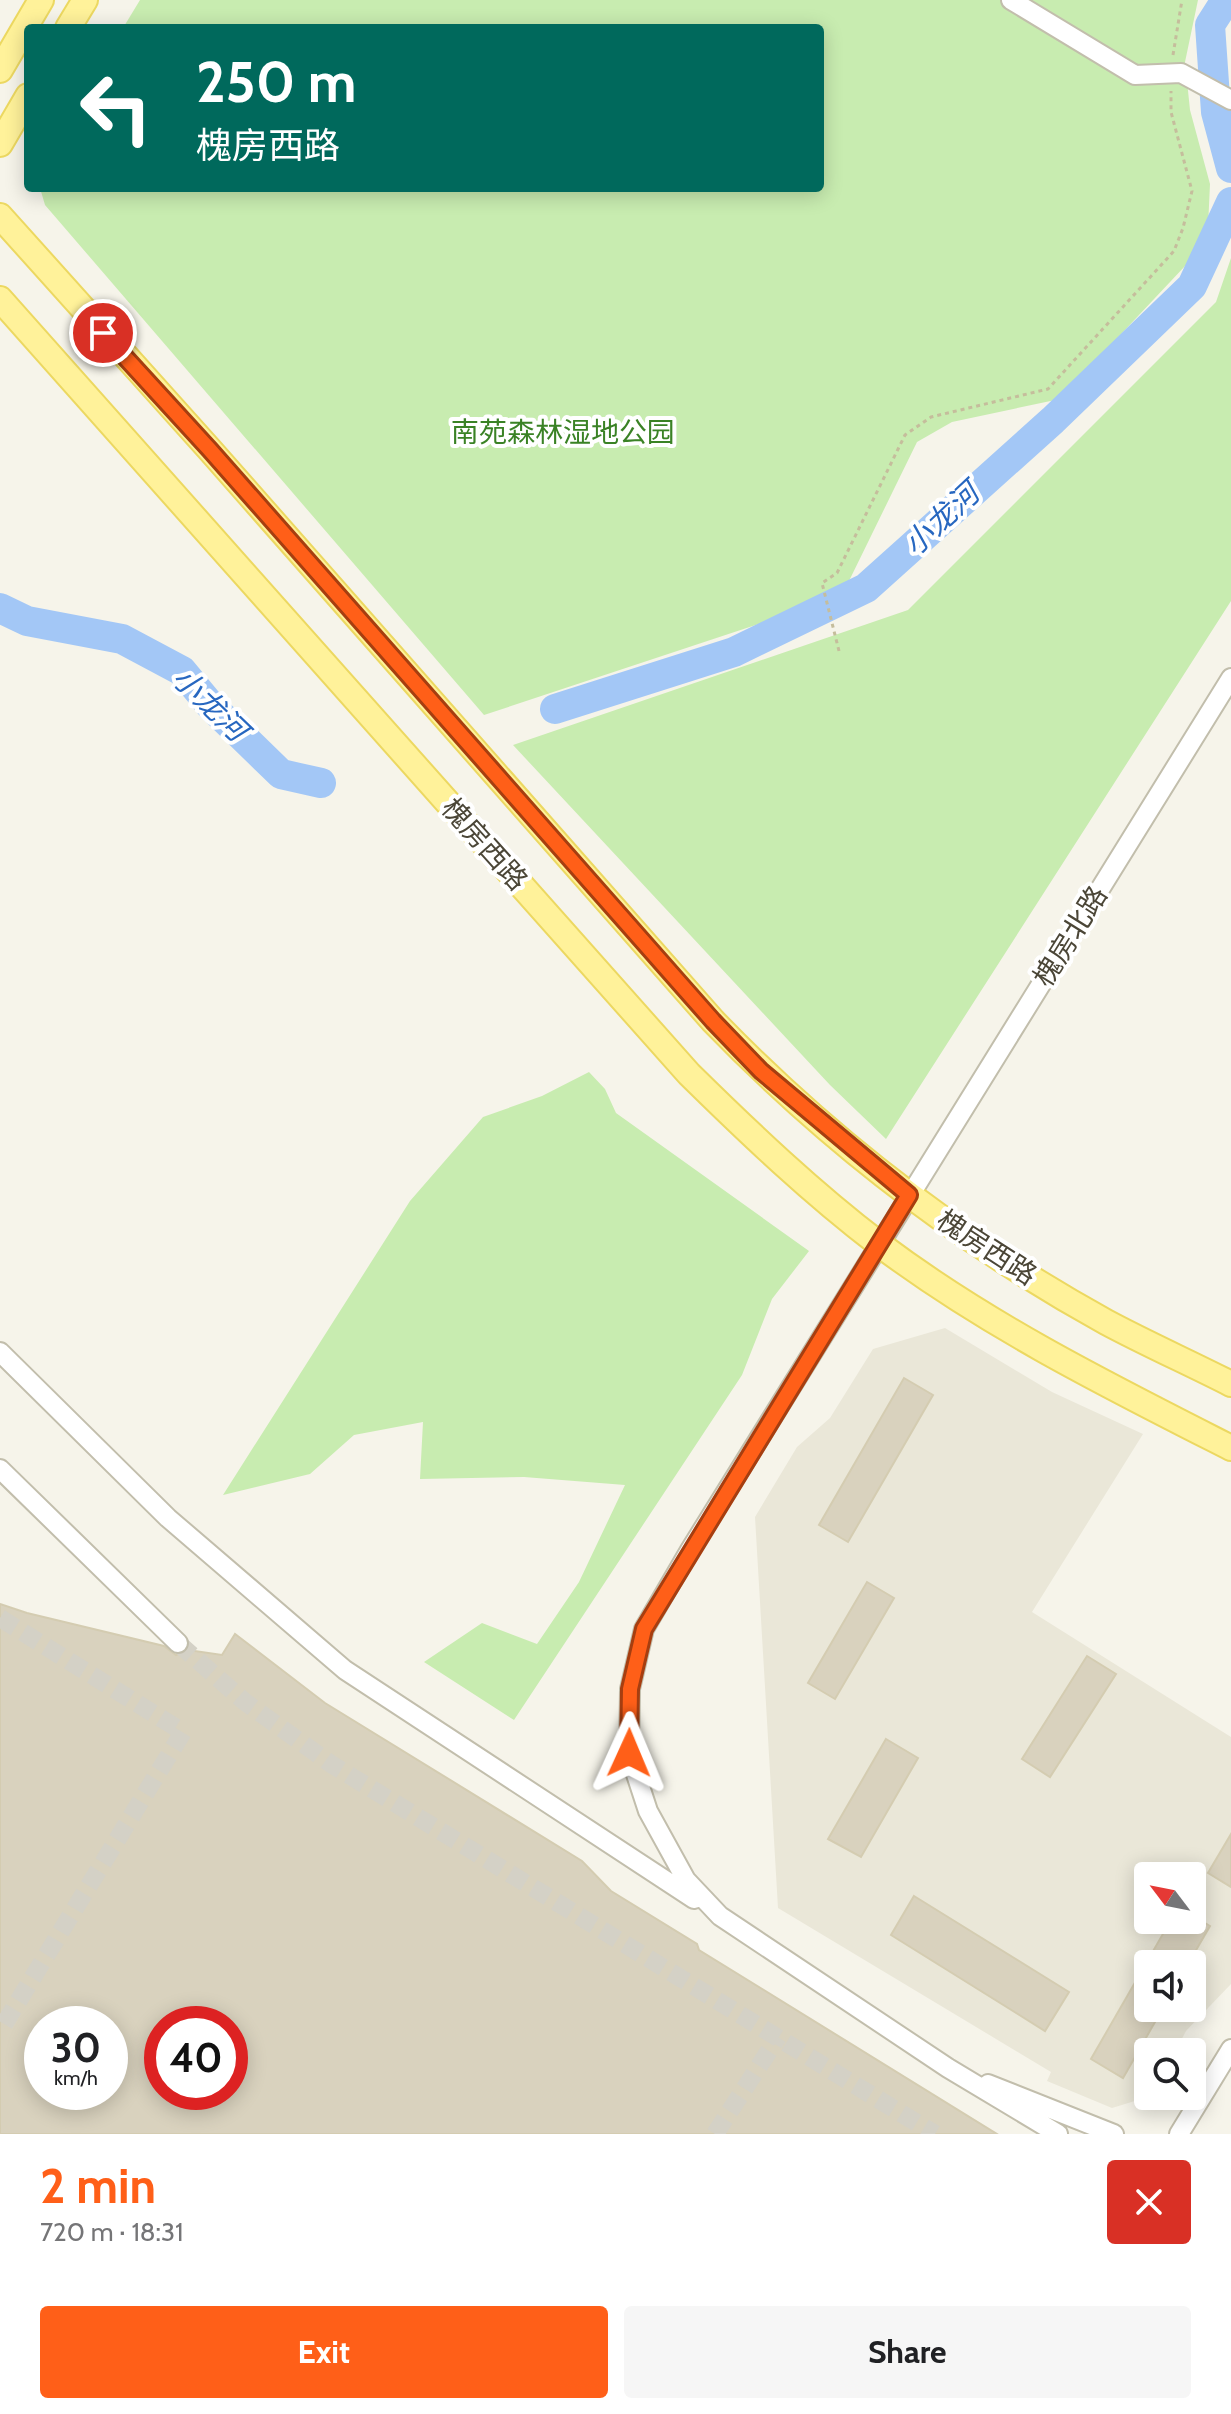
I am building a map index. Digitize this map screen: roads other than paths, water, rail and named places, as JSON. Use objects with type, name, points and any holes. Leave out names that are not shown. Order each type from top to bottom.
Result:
[{"type":"main road","points":[[27,24],[41,0]]},
{"type":"main road","points":[[70,24],[85,0]]},
{"type":"main road","points":[[0,70],[24,29]]},
{"type":"main road","points":[[0,144],[24,103]]},
{"type":"main road","name":"槐房西路","points":[[0,216],[713,1021],[761,1071],[909,1195],[979,1243],[1106,1321],[1231,1384]]},
{"type":"main road","name":"槐房西路","points":[[0,299],[689,1074],[753,1138],[880,1245],[963,1302],[1024,1339],[1231,1448]]},
{"type":"street","points":[[1011,0],[1135,75],[1176,73],[1227,98]]},
{"type":"street","name":"槐房北路","points":[[720,1916],[686,1880],[648,1811],[629,1753],[630,1689],[644,1629],[909,1195],[1231,678]]},
{"type":"street","points":[[0,1352],[168,1518],[345,1670],[948,2068],[1058,2134]]},
{"type":"street","points":[[0,1469],[178,1643]]},
{"type":"street","points":[[1179,2134],[1231,2049]]},
{"type":"street","points":[[948,2068],[1114,2134]]},
{"type":"waterway","name":"小龙河","points":[[1226,0],[1210,25],[1216,112],[1231,168]]},
{"type":"waterway","name":"小龙河","points":[[555,709],[734,652],[866,588],[1053,420],[1192,286],[1231,202]]},
{"type":"waterway","name":"小龙河","points":[[0,608],[27,621],[122,639],[182,671],[211,706],[281,774],[321,783]]},
{"type":"tunnel","points":[[0,1618],[183,1732],[0,2031]]},
{"type":"tunnel","points":[[178,1643],[245,1702],[331,1764],[935,2134]]},
{"type":"tunnel","points":[[715,2134],[778,2037]]},
{"type":"park label","name":"南苑森林湿地公园","points":[[563,432]]}]
